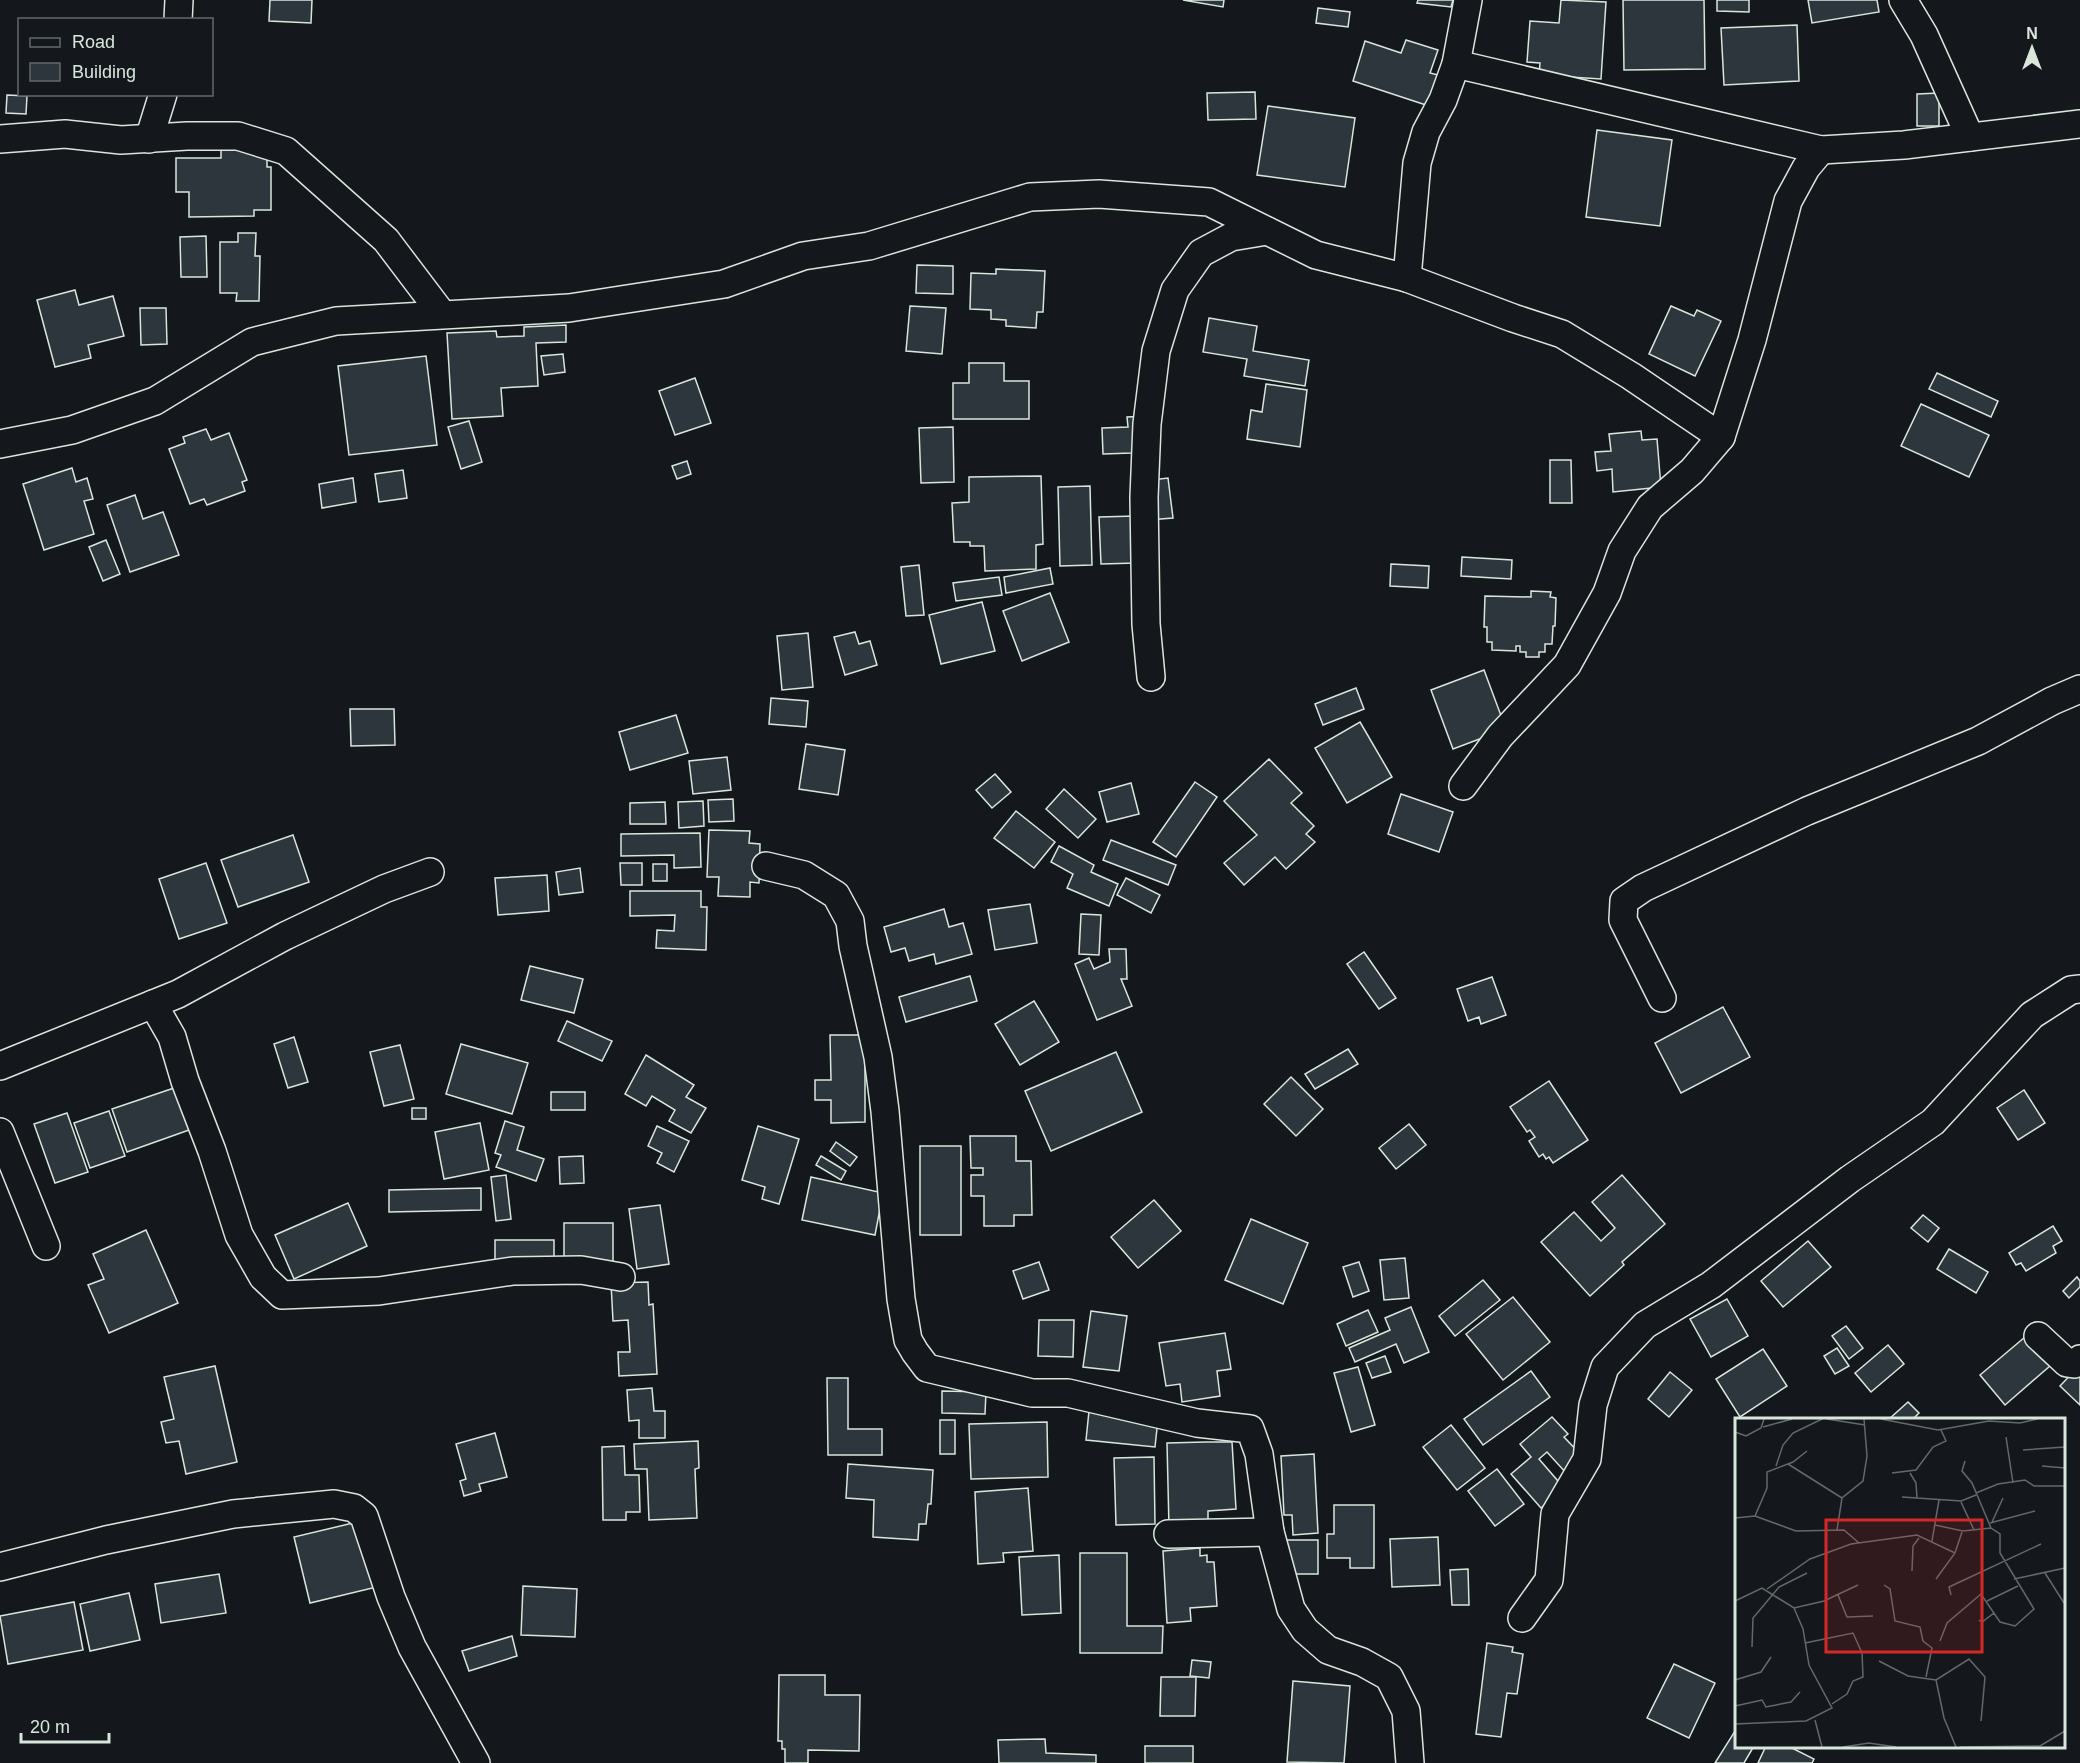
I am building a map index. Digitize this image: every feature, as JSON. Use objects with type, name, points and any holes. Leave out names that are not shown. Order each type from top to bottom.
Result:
[{"type":"street","points":[[177,18],[179,0]]},
{"type":"street","points":[[1407,278],[1417,163],[1426,132],[1443,100],[1456,64],[1468,0]]},
{"type":"street","points":[[1903,0],[1924,35],[1970,137]]},
{"type":"street","points":[[1456,64],[1821,150],[1905,145],[2080,124]]},
{"type":"street","points":[[149,139],[162,96]]},
{"type":"street","points":[[0,139],[65,134],[121,140],[238,136],[286,151],[386,240],[442,314]]},
{"type":"street","points":[[1463,786],[1500,736],[1567,665],[1607,593],[1623,551],[1650,507],[1692,471],[1721,437],[1752,340],[1788,201],[1806,168],[1821,150]]},
{"type":"street","points":[[0,444],[72,430],[155,401],[252,342],[336,321],[569,308],[723,284],[803,256],[869,246],[1030,197],[1099,194],[1209,202],[1316,255],[1407,278],[1562,334],[1631,376],[1721,437]]},
{"type":"street","points":[[1151,676],[1146,624],[1144,497],[1147,424],[1156,351],[1175,290],[1202,253],[1231,237],[1267,231]]},
{"type":"street","points":[[1662,998],[1623,920],[1624,901],[1643,888],[1807,811],[1978,741],[2052,701],[2080,689]]},
{"type":"street","points":[[766,866],[804,875],[836,895],[850,921],[853,946],[878,1057],[902,1299],[908,1340],[915,1353],[927,1368],[1032,1393],[1068,1393],[1197,1423],[1250,1429],[1259,1454],[1270,1532],[1291,1609],[1305,1630],[1328,1650],[1362,1662],[1389,1677],[1406,1711],[1410,1763]]},
{"type":"street","points":[[0,1066],[178,994],[285,936],[384,889],[430,872]]},
{"type":"street","points":[[1522,1618],[1549,1580],[1555,1514],[1587,1460],[1593,1405],[1605,1367],[1645,1325],[1711,1285],[1850,1179],[1933,1122],[2032,1015],[2071,990],[2080,989]]},
{"type":"street","points":[[153,1004],[172,1037],[239,1235],[263,1277],[282,1295],[379,1291],[513,1271],[580,1270],[621,1277]]},
{"type":"street","points":[[0,1132],[46,1246]]},
{"type":"street","points":[[2038,1336],[2067,1363],[2074,1364],[2080,1359]]},
{"type":"street","points":[[0,1567],[106,1540],[233,1514],[334,1504],[354,1508],[364,1516],[391,1597],[412,1647],[476,1763]]},
{"type":"street","points":[[1168,1534],[1270,1532]]},
{"type":"building","points":[[270,0],[312,0],[311,23],[269,21]]},
{"type":"building","points":[[1183,0],[1224,0],[1223,7]]},
{"type":"building","points":[[1418,0],[1453,0],[1451,7],[1417,3]]},
{"type":"building","points":[[1561,0],[1606,2],[1601,79],[1539,75],[1540,63],[1527,62],[1530,21],[1559,23]]},
{"type":"building","points":[[1623,0],[1704,0],[1705,69],[1624,70]]},
{"type":"building","points":[[1717,0],[1749,0],[1749,12],[1717,11]]},
{"type":"building","points":[[1808,0],[1877,0],[1879,12],[1812,23]]},
{"type":"building","points":[[1318,8],[1350,12],[1348,27],[1316,23]]},
{"type":"building","points":[[1797,25],[1799,81],[1724,85],[1721,28]]},
{"type":"building","points":[[1406,40],[1438,50],[1430,73],[1442,76],[1432,107],[1353,81],[1365,41],[1401,53]]},
{"type":"building","points":[[1255,92],[1256,119],[1208,120],[1207,93]]},
{"type":"building","points":[[1939,93],[1939,126],[1917,126],[1917,94]]},
{"type":"building","points":[[7,95],[27,96],[26,114],[6,113]]},
{"type":"building","points":[[1268,106],[1355,118],[1345,187],[1257,175]]},
{"type":"building","points":[[1597,130],[1672,140],[1660,226],[1586,217]]},
{"type":"building","points":[[221,148],[267,148],[267,167],[271,167],[271,210],[254,210],[254,216],[189,217],[189,192],[176,192],[176,158],[221,158]]},
{"type":"building","points":[[238,233],[256,233],[255,256],[260,256],[259,301],[236,301],[237,293],[220,293],[220,242],[238,242]]},
{"type":"building","points":[[206,236],[207,277],[181,277],[180,237]]},
{"type":"building","points":[[917,265],[953,266],[953,294],[916,293]]},
{"type":"building","points":[[996,269],[1045,271],[1043,312],[1037,312],[1036,328],[1006,326],[1006,320],[991,319],[991,310],[970,309],[971,273],[996,274]]},
{"type":"building","points":[[75,290],[79,305],[113,296],[124,336],[88,345],[91,358],[55,367],[37,300]]},
{"type":"building","points":[[910,306],[946,308],[942,354],[906,351]]},
{"type":"building","points":[[1671,306],[1694,316],[1697,310],[1721,321],[1695,376],[1649,354]]},
{"type":"building","points":[[140,308],[166,308],[167,344],[141,345]]},
{"type":"building","points":[[1209,318],[1257,326],[1253,351],[1309,360],[1305,386],[1244,376],[1247,359],[1203,352]]},
{"type":"building","points":[[566,325],[566,342],[536,343],[538,386],[501,388],[503,416],[452,419],[447,333],[496,331],[497,337],[524,336],[524,327]]},
{"type":"building","points":[[563,354],[565,372],[544,375],[541,356]]},
{"type":"building","points":[[426,356],[437,445],[349,455],[338,366]]},
{"type":"building","points":[[969,363],[1004,363],[1004,381],[1029,381],[1029,419],[953,419],[953,383],[969,383]]},
{"type":"building","points":[[1937,373],[1998,401],[1991,417],[1929,389]]},
{"type":"building","points":[[695,378],[711,423],[675,435],[659,391]]},
{"type":"building","points":[[1266,384],[1307,390],[1300,447],[1247,439],[1251,410],[1262,412]]},
{"type":"building","points":[[1921,404],[1989,435],[1969,477],[1901,446]]},
{"type":"building","points":[[1151,416],[1132,453],[1103,454],[1102,428],[1128,427],[1127,417]]},
{"type":"building","points":[[469,421],[482,462],[461,469],[448,427]]},
{"type":"building","points":[[953,427],[954,482],[921,483],[919,428]]},
{"type":"building","points":[[206,429],[211,440],[229,433],[247,480],[242,482],[245,491],[207,505],[204,499],[190,504],[169,449],[185,443],[183,437]]},
{"type":"building","points":[[1641,431],[1642,440],[1657,439],[1661,487],[1613,492],[1612,469],[1597,471],[1595,452],[1611,451],[1609,434]]},
{"type":"building","points":[[1550,460],[1571,460],[1572,503],[1550,503]]},
{"type":"building","points":[[687,461],[691,474],[677,479],[672,466]]},
{"type":"building","points":[[72,468],[76,482],[87,478],[93,499],[84,501],[94,534],[44,550],[23,484]]},
{"type":"building","points":[[403,470],[407,498],[379,502],[375,474]]},
{"type":"building","points":[[1041,476],[1043,544],[1036,545],[1036,569],[985,571],[984,546],[970,546],[970,542],[954,542],[952,503],[969,502],[969,477]]},
{"type":"building","points":[[353,478],[356,502],[322,508],[319,484]]},
{"type":"building","points":[[1168,478],[1173,518],[1148,520],[1143,481]]},
{"type":"building","points":[[1090,486],[1092,565],[1060,566],[1058,487]]},
{"type":"building","points":[[135,495],[143,519],[163,512],[179,555],[130,572],[107,505]]},
{"type":"building","points":[[1135,516],[1136,563],[1101,564],[1099,517]]},
{"type":"building","points":[[106,540],[120,574],[103,581],[89,547]]},
{"type":"building","points":[[1462,557],[1512,560],[1511,579],[1461,576]]},
{"type":"building","points":[[1391,564],[1429,566],[1428,588],[1390,586]]},
{"type":"building","points":[[919,565],[924,615],[906,616],[901,567]]},
{"type":"building","points":[[1050,568],[1053,584],[1006,593],[1004,577]]},
{"type":"building","points":[[999,577],[1002,595],[956,601],[953,583]]},
{"type":"building","points":[[1531,591],[1551,592],[1550,597],[1556,598],[1552,644],[1545,644],[1545,652],[1539,652],[1539,657],[1526,657],[1526,652],[1520,652],[1520,646],[1516,646],[1516,651],[1492,650],[1492,642],[1487,642],[1487,627],[1484,627],[1485,596],[1531,597]]},
{"type":"building","points":[[1050,593],[1069,642],[1022,661],[1003,611]]},
{"type":"building","points":[[982,602],[995,651],[941,664],[929,615]]},
{"type":"building","points":[[855,632],[859,644],[870,641],[877,665],[845,675],[834,637]]},
{"type":"building","points":[[808,633],[813,687],[782,690],[777,636]]},
{"type":"building","points":[[1484,670],[1506,729],[1453,749],[1431,690]]},
{"type":"building","points":[[1356,688],[1364,709],[1323,725],[1315,704]]},
{"type":"building","points":[[771,698],[808,701],[806,727],[769,724]]},
{"type":"building","points":[[350,709],[394,709],[395,745],[351,746]]},
{"type":"building","points":[[676,715],[688,753],[630,770],[619,732]]},
{"type":"building","points":[[1360,722],[1392,777],[1347,803],[1315,748]]},
{"type":"building","points":[[806,744],[845,750],[838,795],[799,789]]},
{"type":"building","points":[[727,757],[731,790],[693,794],[689,761]]},
{"type":"building","points":[[1269,759],[1302,793],[1291,803],[1314,826],[1306,834],[1315,842],[1286,869],[1275,857],[1244,885],[1224,863],[1257,835],[1224,801]]},
{"type":"building","points":[[995,774],[1011,792],[992,808],[976,790]]},
{"type":"building","points":[[1195,782],[1217,797],[1176,857],[1153,842]]},
{"type":"building","points":[[1131,783],[1139,814],[1107,822],[1099,792]]},
{"type":"building","points":[[1064,789],[1096,819],[1078,838],[1046,809]]},
{"type":"building","points":[[1401,794],[1453,812],[1439,852],[1388,834]]},
{"type":"building","points":[[733,799],[734,821],[709,822],[708,800]]},
{"type":"building","points":[[703,801],[704,826],[679,828],[678,802]]},
{"type":"building","points":[[665,802],[666,824],[630,824],[630,803]]},
{"type":"building","points":[[1016,811],[1055,842],[1034,868],[994,838]]},
{"type":"building","points":[[709,830],[750,831],[749,843],[760,844],[759,883],[750,882],[750,897],[718,896],[719,877],[707,877]]},
{"type":"building","points":[[700,833],[701,867],[674,868],[674,855],[621,856],[621,834]]},
{"type":"building","points":[[293,835],[309,882],[238,907],[221,860]]},
{"type":"building","points":[[1111,840],[1176,865],[1168,885],[1103,860]]},
{"type":"building","points":[[1059,846],[1094,865],[1091,872],[1118,884],[1109,906],[1067,888],[1073,874],[1051,862]]},
{"type":"building","points":[[206,863],[227,923],[179,939],[159,879]]},
{"type":"building","points":[[620,863],[642,863],[642,885],[621,885]]},
{"type":"building","points":[[653,864],[667,864],[667,881],[653,881]]},
{"type":"building","points":[[580,868],[583,892],[559,895],[556,872]]},
{"type":"building","points":[[547,875],[549,911],[498,915],[495,878]]},
{"type":"building","points":[[1126,878],[1160,895],[1151,913],[1117,895]]},
{"type":"building","points":[[630,891],[701,891],[701,907],[707,907],[706,950],[656,948],[657,930],[674,931],[675,915],[630,916]]},
{"type":"building","points":[[1030,904],[1037,943],[995,950],[988,910]]},
{"type":"building","points":[[944,909],[949,927],[963,923],[972,954],[936,964],[934,954],[909,961],[905,948],[891,952],[884,927]]},
{"type":"building","points":[[1081,914],[1101,915],[1099,955],[1079,954]]},
{"type":"building","points":[[1109,949],[1126,949],[1127,979],[1121,979],[1132,1006],[1097,1020],[1075,964],[1089,958],[1094,969],[1110,962]]},
{"type":"building","points":[[1364,952],[1396,998],[1379,1009],[1347,964]]},
{"type":"building","points":[[530,966],[583,979],[574,1013],[521,1000]]},
{"type":"building","points":[[970,976],[977,1001],[906,1022],[899,997]]},
{"type":"building","points":[[1492,977],[1506,1015],[1481,1024],[1479,1017],[1468,1021],[1457,989]]},
{"type":"building","points":[[1034,1001],[1059,1042],[1020,1065],[995,1024]]},
{"type":"building","points":[[1723,1007],[1750,1057],[1681,1093],[1655,1043]]},
{"type":"building","points":[[567,1021],[612,1041],[602,1061],[558,1041]]},
{"type":"building","points":[[830,1035],[865,1035],[865,1122],[831,1123],[831,1100],[815,1100],[815,1080],[831,1080]]},
{"type":"building","points":[[294,1037],[308,1082],[288,1088],[274,1044]]},
{"type":"building","points":[[461,1044],[528,1063],[512,1114],[446,1094]]},
{"type":"building","points":[[400,1045],[414,1099],[384,1106],[370,1052]]},
{"type":"building","points":[[1348,1049],[1358,1064],[1315,1089],[1305,1074]]},
{"type":"building","points":[[1116,1052],[1142,1112],[1051,1151],[1025,1091]]},
{"type":"building","points":[[646,1055],[694,1085],[686,1097],[706,1108],[691,1133],[669,1121],[675,1110],[652,1096],[646,1106],[625,1094]]},
{"type":"building","points":[[1291,1077],[1323,1109],[1296,1136],[1264,1104]]},
{"type":"building","points":[[1549,1081],[1588,1140],[1553,1163],[1543,1154],[1539,1157],[1529,1141],[1535,1137],[1530,1130],[1527,1132],[1510,1107]]},
{"type":"building","points":[[174,1088],[189,1130],[127,1152],[112,1109]]},
{"type":"building","points":[[2024,1090],[2045,1123],[2018,1140],[1997,1108]]},
{"type":"building","points":[[551,1092],[585,1092],[585,1110],[551,1110]]},
{"type":"building","points":[[412,1108],[426,1108],[426,1119],[412,1119]]},
{"type":"building","points":[[109,1111],[125,1156],[90,1168],[74,1123]]},
{"type":"building","points":[[67,1113],[88,1172],[55,1183],[34,1124]]},
{"type":"building","points":[[505,1121],[524,1127],[517,1150],[544,1159],[536,1181],[496,1167],[501,1155],[495,1153]]},
{"type":"building","points":[[480,1123],[489,1170],[444,1179],[435,1132]]},
{"type":"building","points":[[1409,1124],[1426,1145],[1396,1169],[1379,1148]]},
{"type":"building","points":[[657,1126],[689,1141],[674,1172],[657,1163],[662,1153],[648,1146]]},
{"type":"building","points":[[758,1126],[799,1139],[779,1204],[762,1199],[765,1187],[742,1180]]},
{"type":"building","points":[[970,1136],[1016,1136],[1016,1161],[1031,1161],[1032,1215],[1014,1215],[1014,1226],[984,1226],[984,1196],[971,1196],[971,1175],[983,1175],[983,1168],[971,1168]]},
{"type":"building","points":[[836,1142],[857,1157],[850,1166],[830,1151]]},
{"type":"building","points":[[920,1146],[961,1146],[961,1235],[920,1235]]},
{"type":"building","points":[[583,1156],[584,1183],[560,1184],[559,1157]]},
{"type":"building","points":[[821,1156],[846,1171],[841,1180],[816,1165]]},
{"type":"building","points":[[506,1175],[511,1219],[496,1221],[491,1177]]},
{"type":"building","points":[[1622,1175],[1665,1224],[1622,1262],[1624,1265],[1590,1296],[1541,1242],[1574,1212],[1601,1241],[1615,1228],[1592,1202]]},
{"type":"building","points":[[811,1177],[883,1193],[875,1235],[802,1220]]},
{"type":"building","points":[[481,1188],[481,1210],[389,1212],[389,1190]]},
{"type":"building","points":[[1154,1200],[1181,1231],[1138,1268],[1111,1237]]},
{"type":"building","points":[[348,1203],[367,1246],[294,1279],[275,1235]]},
{"type":"building","points":[[660,1205],[669,1264],[637,1269],[629,1209]]},
{"type":"building","points":[[1923,1215],[1939,1228],[1928,1242],[1911,1228]]},
{"type":"building","points":[[1251,1219],[1308,1243],[1283,1304],[1225,1280]]},
{"type":"building","points":[[564,1223],[613,1223],[613,1266],[564,1266]]},
{"type":"building","points":[[2053,1226],[2062,1241],[2053,1246],[2056,1253],[2026,1271],[2021,1263],[2016,1265],[2009,1253]]},
{"type":"building","points":[[146,1230],[178,1303],[109,1333],[88,1285],[104,1279],[93,1254]]},
{"type":"building","points":[[495,1240],[554,1240],[554,1267],[495,1267]]},
{"type":"building","points":[[1808,1241],[1831,1267],[1783,1307],[1761,1281]]},
{"type":"building","points":[[1949,1249],[1988,1272],[1976,1293],[1937,1269]]},
{"type":"building","points":[[1405,1258],[1409,1298],[1384,1300],[1380,1260]]},
{"type":"building","points":[[1039,1262],[1049,1290],[1023,1299],[1013,1271]]},
{"type":"building","points":[[1359,1262],[1369,1291],[1353,1297],[1343,1267]]},
{"type":"building","points":[[2077,1277],[2080,1287],[2069,1298],[2063,1291]]},
{"type":"building","points":[[1483,1280],[1500,1300],[1455,1336],[1439,1316]]},
{"type":"building","points":[[648,1282],[649,1305],[653,1304],[657,1374],[619,1376],[618,1352],[630,1352],[628,1320],[613,1321],[611,1283]]},
{"type":"building","points":[[1513,1297],[1550,1342],[1503,1380],[1466,1334]]},
{"type":"building","points":[[1727,1299],[1748,1336],[1711,1357],[1690,1319]]},
{"type":"building","points":[[1411,1307],[1429,1352],[1404,1363],[1396,1344],[1355,1362],[1349,1348],[1390,1330],[1385,1318]]},
{"type":"building","points":[[1368,1310],[1378,1332],[1346,1346],[1337,1324]]},
{"type":"building","points":[[1091,1311],[1127,1316],[1119,1371],[1083,1367]]},
{"type":"building","points":[[1039,1320],[1074,1320],[1073,1357],[1038,1356]]},
{"type":"building","points":[[1846,1326],[1863,1348],[1849,1359],[1832,1336]]},
{"type":"building","points":[[1225,1333],[1231,1369],[1217,1371],[1220,1396],[1182,1402],[1180,1384],[1166,1386],[1159,1343]]},
{"type":"building","points":[[2025,1337],[2050,1366],[2005,1405],[1980,1375]]},
{"type":"building","points":[[1888,1345],[1904,1364],[1871,1392],[1855,1373]]},
{"type":"building","points":[[1837,1348],[1849,1366],[1835,1374],[1824,1356]]},
{"type":"building","points":[[1763,1349],[1787,1386],[1740,1417],[1716,1379]]},
{"type":"building","points":[[1385,1356],[1391,1372],[1372,1378],[1366,1363]]},
{"type":"building","points":[[2080,1365],[2080,1405],[2060,1386]]},
{"type":"building","points":[[215,1366],[237,1462],[186,1474],[179,1441],[166,1443],[161,1422],[174,1419],[164,1377]]},
{"type":"building","points":[[1358,1367],[1375,1425],[1351,1432],[1334,1373]]},
{"type":"building","points":[[1531,1371],[1550,1397],[1483,1445],[1464,1419]]},
{"type":"building","points":[[1670,1372],[1692,1390],[1669,1417],[1648,1399]]},
{"type":"building","points":[[827,1378],[848,1378],[848,1429],[882,1429],[882,1455],[828,1455]]},
{"type":"building","points":[[652,1388],[654,1411],[665,1411],[665,1438],[639,1438],[639,1420],[629,1421],[627,1390]]},
{"type":"building","points":[[942,1391],[986,1392],[985,1414],[942,1413]]},
{"type":"building","points":[[1908,1402],[1919,1413],[1914,1418],[1890,1418]]},
{"type":"building","points":[[1089,1411],[1158,1419],[1155,1447],[1086,1440]]},
{"type":"building","points":[[1552,1417],[1568,1434],[1564,1437],[1584,1458],[1567,1474],[1547,1452],[1539,1459],[1564,1488],[1541,1508],[1511,1474],[1531,1457],[1520,1444]]},
{"type":"building","points":[[940,1420],[955,1420],[955,1454],[940,1454]]},
{"type":"building","points":[[1047,1422],[1048,1477],[971,1479],[969,1424]]},
{"type":"building","points":[[1451,1425],[1485,1468],[1457,1490],[1423,1447]]},
{"type":"building","points":[[495,1433],[507,1477],[479,1484],[481,1491],[464,1496],[460,1481],[466,1479],[456,1444]]},
{"type":"building","points":[[698,1441],[699,1468],[695,1469],[697,1518],[649,1520],[647,1469],[635,1469],[634,1444]]},
{"type":"building","points":[[1232,1442],[1236,1509],[1208,1511],[1208,1526],[1169,1527],[1167,1443]]},
{"type":"building","points":[[624,1446],[625,1475],[639,1475],[640,1512],[626,1512],[626,1520],[603,1520],[602,1447]]},
{"type":"building","points":[[1314,1454],[1318,1533],[1293,1535],[1292,1515],[1284,1515],[1281,1456]]},
{"type":"building","points":[[1154,1457],[1155,1524],[1116,1525],[1114,1458]]},
{"type":"building","points":[[848,1464],[933,1470],[931,1504],[928,1504],[926,1524],[919,1524],[918,1540],[873,1537],[874,1500],[846,1498]]},
{"type":"building","points":[[1497,1469],[1524,1504],[1495,1526],[1468,1491]]},
{"type":"building","points":[[1028,1488],[1033,1551],[1003,1553],[1004,1562],[978,1564],[975,1492]]},
{"type":"building","points":[[1334,1505],[1374,1505],[1374,1568],[1350,1568],[1350,1558],[1327,1558],[1327,1534],[1334,1534]]},
{"type":"building","points":[[374,1518],[389,1584],[310,1603],[294,1537]]},
{"type":"building","points":[[1438,1537],[1440,1585],[1392,1587],[1390,1539]]},
{"type":"building","points":[[1285,1540],[1318,1540],[1318,1574],[1285,1574]]},
{"type":"building","points":[[1200,1548],[1200,1556],[1207,1555],[1207,1562],[1214,1562],[1217,1606],[1190,1608],[1191,1621],[1167,1623],[1163,1551]]},
{"type":"building","points":[[1080,1553],[1127,1553],[1127,1626],[1163,1626],[1162,1653],[1080,1653]]},
{"type":"building","points":[[1059,1555],[1061,1613],[1022,1615],[1019,1557]]},
{"type":"building","points":[[1468,1569],[1469,1605],[1452,1605],[1450,1570]]},
{"type":"building","points":[[219,1574],[226,1613],[161,1623],[155,1584]]},
{"type":"building","points":[[523,1586],[577,1589],[575,1637],[521,1635]]},
{"type":"building","points":[[129,1593],[140,1640],[90,1651],[80,1604]]},
{"type":"building","points":[[74,1602],[83,1650],[8,1664],[0,1616]]},
{"type":"building","points":[[512,1636],[517,1656],[469,1671],[462,1651]]},
{"type":"building","points":[[1487,1643],[1513,1647],[1512,1652],[1523,1654],[1517,1694],[1507,1693],[1501,1737],[1476,1734]]},
{"type":"building","points":[[1192,1660],[1211,1662],[1209,1678],[1190,1676]]},
{"type":"building","points":[[1674,1664],[1715,1683],[1689,1738],[1647,1718]]},
{"type":"building","points":[[779,1675],[825,1675],[825,1695],[860,1695],[859,1751],[808,1750],[808,1763],[785,1763],[785,1749],[782,1749],[782,1741],[778,1741]]},
{"type":"building","points":[[1161,1677],[1196,1677],[1195,1716],[1160,1716]]},
{"type":"building","points":[[1293,1681],[1350,1686],[1344,1763],[1287,1762]]},
{"type":"building","points":[[1735,1731],[1735,1748],[1753,1748],[1744,1763],[1715,1763]]},
{"type":"building","points":[[1045,1739],[1046,1753],[1096,1755],[1096,1763],[999,1763],[998,1740]]},
{"type":"building","points":[[1145,1746],[1193,1746],[1193,1763],[1145,1763]]},
{"type":"building","points":[[1765,1748],[1792,1748],[1814,1759],[1812,1763],[1758,1763]]}]
